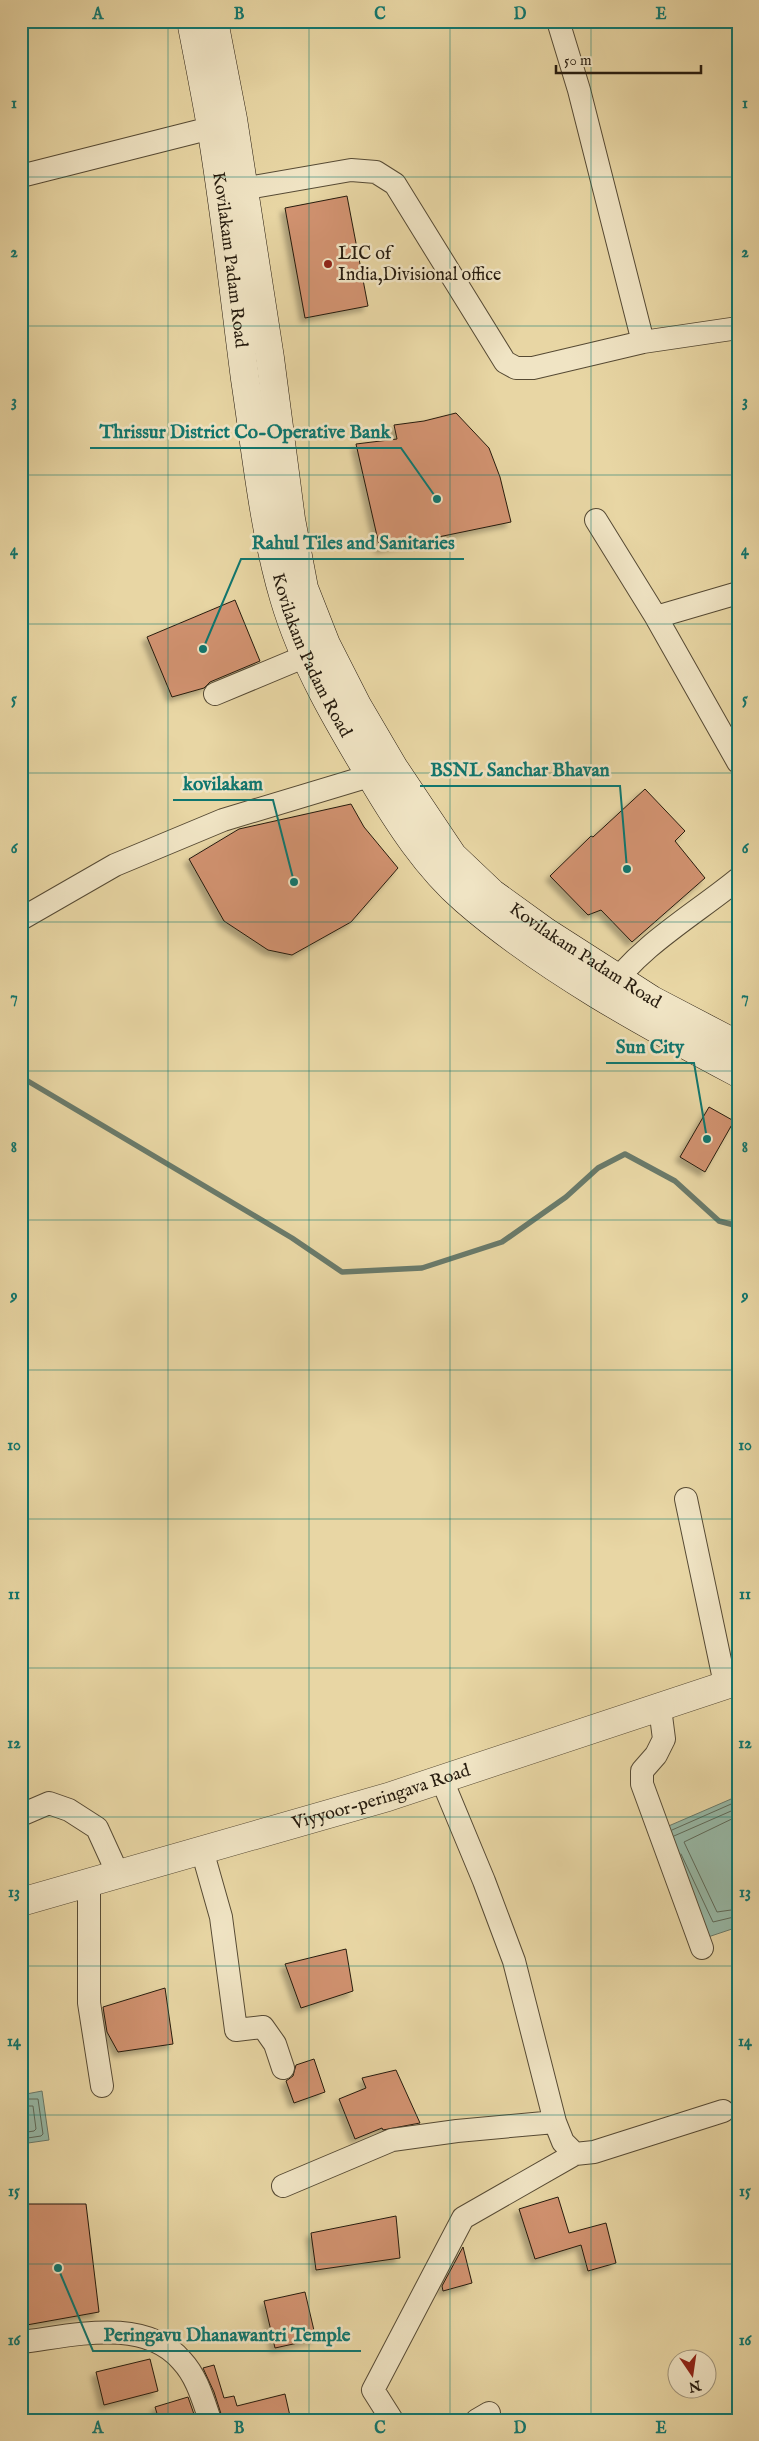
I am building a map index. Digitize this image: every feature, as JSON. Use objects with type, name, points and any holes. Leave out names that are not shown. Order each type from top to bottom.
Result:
[{"type":"main road","name":"Kovilakam Padam Road","points":[[191,21],[242,189],[270,358],[291,519],[304,588],[326,644],[357,705],[382,772]]},
{"type":"main road","name":"Kovilakam Padam Road","points":[[214,21],[222,124],[253,432],[270,538],[284,598],[306,656],[336,719],[453,856],[492,893],[546,932],[670,1037],[738,1073]]},
{"type":"main road","name":"Kovilakam Padam Road","points":[[611,988],[652,1000],[738,1045]]},
{"type":"main road","name":"Viyyoor-peringava Road","points":[[21,1902],[442,1780],[731,1683]]},
{"type":"street","points":[[558,21],[579,90],[643,342]]},
{"type":"street","points":[[21,176],[222,124]]},
{"type":"street","points":[[242,189],[351,170],[376,172],[395,184],[505,362],[516,368],[533,368],[643,342],[738,328]]},
{"type":"street","points":[[596,520],[656,617],[738,762]]},
{"type":"street","points":[[656,617],[738,593]]},
{"type":"street","points":[[215,694],[306,656]]},
{"type":"street","points":[[21,919],[115,865],[214,824],[382,772]]},
{"type":"street","points":[[611,988],[666,934],[738,880]]},
{"type":"street","points":[[686,1499],[731,1683]]},
{"type":"street","points":[[660,1708],[664,1739],[656,1755],[642,1771],[642,1784],[702,1948]]},
{"type":"street","points":[[442,1780],[484,1881],[514,1961],[555,2122],[563,2142],[575,2154]]},
{"type":"street","points":[[21,1815],[48,1804],[69,1810],[97,1828],[118,1874]]},
{"type":"street","points":[[202,1850],[221,1918],[236,2030],[263,2027],[274,2044],[283,2068]]},
{"type":"street","points":[[89,1883],[88,2004],[102,2086]]},
{"type":"street","points":[[392,2420],[373,2390],[463,2218],[575,2154],[594,2152],[723,2112]]},
{"type":"street","points":[[282,2186],[392,2140],[457,2131],[555,2122]]},
{"type":"street","points":[[21,2342],[100,2332],[142,2336],[164,2344],[183,2361],[198,2387],[210,2420]]},
{"type":"water","points":[[738,1796],[738,1927],[708,1937],[657,1831]]},
{"type":"water","points":[[42,2091],[49,2140],[21,2144],[21,2095]]},
{"type":"building","name":"LIC of India,Divisional office","points":[[347,196],[368,306],[305,318],[285,208]]},
{"type":"building","points":[[456,413],[489,448],[500,477],[511,522],[380,549],[356,444],[397,439],[394,425],[424,421]]},
{"type":"building","points":[[235,600],[260,661],[210,682],[204,688],[172,697],[147,637]]},
{"type":"building","points":[[645,789],[685,831],[675,841],[705,878],[632,942],[601,910],[588,915],[550,876],[591,836],[593,837]]},
{"type":"building","points":[[351,804],[364,827],[398,868],[351,922],[292,955],[268,950],[224,921],[189,859],[239,829]]},
{"type":"building","points":[[709,1107],[734,1121],[705,1172],[680,1157]]},
{"type":"building","points":[[346,1949],[353,1991],[301,2008],[285,1964]]},
{"type":"building","points":[[165,1988],[173,2044],[118,2052],[107,2032],[103,2007]]},
{"type":"building","points":[[314,2059],[325,2092],[294,2103],[286,2081],[293,2076],[296,2065]]},
{"type":"building","points":[[396,2070],[420,2123],[383,2130],[382,2128],[355,2139],[339,2099],[366,2088],[362,2078]]},
{"type":"building","points":[[558,2197],[569,2233],[606,2223],[616,2263],[588,2271],[581,2245],[535,2259],[519,2209]]},
{"type":"building","points":[[21,2204],[86,2204],[99,2312],[21,2326]]},
{"type":"building","points":[[396,2216],[400,2258],[316,2270],[311,2233]]},
{"type":"building","points":[[463,2247],[472,2283],[443,2291],[442,2286]]},
{"type":"building","points":[[305,2292],[316,2339],[275,2348],[264,2301]]},
{"type":"building","points":[[150,2359],[158,2391],[104,2405],[96,2372]]},
{"type":"building","points":[[214,2365],[224,2398],[234,2396],[237,2406],[285,2394],[290,2416],[274,2420],[223,2420],[214,2392],[203,2368]]},
{"type":"building","points":[[188,2397],[196,2420],[159,2420],[155,2407]]},
{"type":"waterway","points":[[21,1077],[292,1238],[342,1272],[422,1268],[502,1242],[566,1197],[598,1168],[625,1154],[675,1181],[719,1221],[738,1226]]},
{"type":"place","name":"LIC of India,Divisional office","points":[[328,264]]},
{"type":"place","name":"Thrissur District Co-Operative Bank","points":[[437,499]]},
{"type":"place","name":"Rahul Tiles and Sanitaries","points":[[203,649]]},
{"type":"place","name":"BSNL Sanchar Bhavan","points":[[627,869]]},
{"type":"place","name":"kovilakam","points":[[294,882]]},
{"type":"place","name":"Sun City","points":[[707,1139]]},
{"type":"place","name":"Peringavu Dhanawantri Temple","points":[[58,2268]]}]
